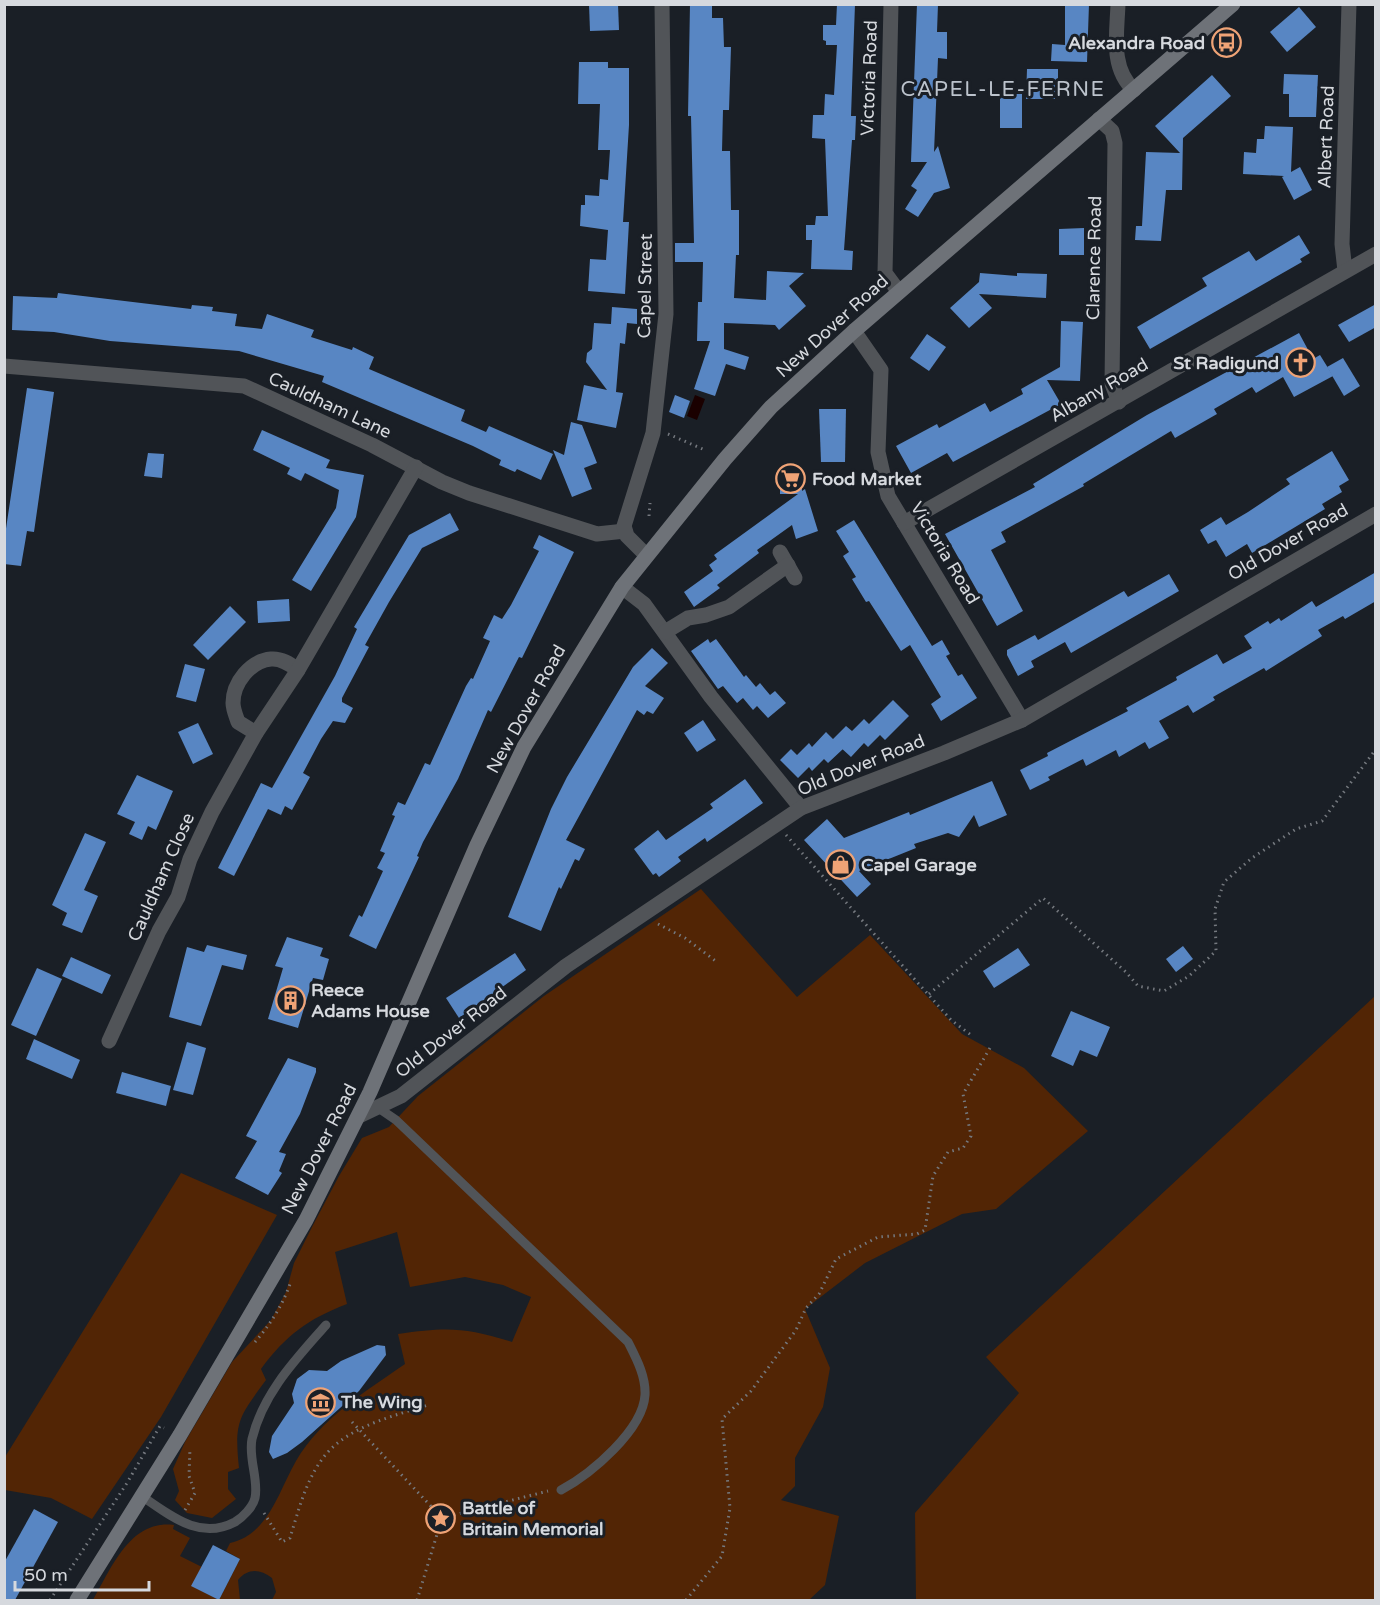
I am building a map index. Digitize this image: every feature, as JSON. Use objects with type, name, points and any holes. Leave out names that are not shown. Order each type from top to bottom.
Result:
[{"type":"main road","name":"New Dover Road","points":[[77,1600],[140,1495],[180,1435],[306,1220],[359,1116],[479,839],[524,747],[622,587],[724,459],[771,407],[854,331],[1233,4]]},
{"type":"street","name":"Capel Street","points":[[625,531],[626,517],[653,433],[667,294],[662,4]]},
{"type":"street","name":"Victoria Road","points":[[891,4],[885,273],[899,292]]},
{"type":"street","points":[[1119,4],[1117,61],[1124,81],[1134,90]]},
{"type":"street","name":"Albert Road","points":[[1345,271],[1342,244],[1349,4]]},
{"type":"street","name":"Clarence Road","points":[[1099,119],[1112,131],[1115,144],[1112,384],[1119,402]]},
{"type":"street","name":"Albany Road","points":[[904,523],[1376,255]]},
{"type":"street","name":"Victoria Road","points":[[854,331],[881,370],[879,462],[888,496],[1022,720]]},
{"type":"street","name":"Cauldham Lane","points":[[4,366],[244,386],[469,494],[569,527],[602,535],[625,531]]},
{"type":"street","name":"Cauldham Close","points":[[109,1041],[145,959],[178,897],[190,859],[212,812],[256,733],[298,669],[416,467]]},
{"type":"street","name":"Old Dover Road","points":[[359,1116],[401,1096],[566,966],[640,914],[801,808],[944,753],[1022,720],[1376,514]]},
{"type":"street","points":[[625,531],[646,555]]},
{"type":"street","points":[[665,632],[688,618],[716,613],[729,607],[788,565]]},
{"type":"street","points":[[622,587],[639,598],[711,697],[801,808]]},
{"type":"street","points":[[256,733],[238,722],[233,704],[236,685],[246,671],[270,659],[285,661],[298,669]]},
{"type":"lane","points":[[377,1107],[396,1120],[628,1342],[640,1366],[645,1394],[639,1417],[625,1437],[588,1472],[561,1490]]},
{"type":"lane","points":[[140,1495],[179,1521],[205,1530],[224,1527],[242,1518],[255,1499],[252,1441],[267,1400],[291,1364],[327,1325]]},
{"type":"path","points":[[653,433],[662,432],[705,450]]},
{"type":"path","points":[[929,994],[1043,898],[1126,972],[1138,986],[1164,991],[1189,976],[1216,951],[1215,909],[1224,882],[1252,858],[1296,829],[1322,821],[1376,748]]},
{"type":"path","points":[[776,825],[951,1020],[971,1035]]},
{"type":"path","points":[[640,914],[685,938],[717,962]]},
{"type":"path","points":[[686,1600],[722,1556],[730,1508],[722,1419],[751,1391],[796,1330],[806,1308],[819,1294],[836,1259],[878,1238],[917,1234],[925,1230],[933,1176],[948,1152],[963,1148],[971,1136],[963,1094],[990,1048]]},
{"type":"path","points":[[255,1499],[282,1542],[290,1538],[306,1490],[327,1452],[358,1430],[428,1405]]},
{"type":"path","points":[[352,1422],[442,1518]]},
{"type":"path","points":[[50,1600],[127,1483],[160,1426]]},
{"type":"path","points":[[179,1521],[195,1493],[189,1476],[190,1440]]},
{"type":"path","points":[[442,1518],[561,1490]]},
{"type":"path","points":[[417,1600],[442,1518]]},
{"type":"shaded area","points":[[695,395],[705,399],[697,420],[687,416]]},
{"type":"shaded area","points":[[701,889],[797,997],[870,935],[962,1034],[1024,1068],[1088,1131],[996,1209],[962,1214],[865,1263],[805,1309],[830,1368],[823,1407],[795,1458],[795,1486],[781,1500],[839,1516],[825,1585],[809,1600],[272,1600],[276,1592],[272,1578],[254,1571],[246,1573],[238,1580],[240,1600],[219,1600],[240,1559],[226,1551],[230,1543],[254,1531],[263,1521],[296,1461],[318,1432],[345,1407],[405,1364],[398,1334],[429,1330],[455,1330],[481,1333],[512,1342],[531,1297],[503,1285],[465,1277],[410,1287],[397,1232],[335,1252],[347,1304],[299,1329],[261,1369],[266,1380],[244,1412],[238,1429],[239,1468],[228,1472],[228,1489],[236,1499],[212,1518],[187,1513],[175,1500],[179,1491],[173,1469],[185,1442],[232,1362],[271,1320],[286,1292],[294,1263],[312,1227],[362,1138],[389,1127],[418,1096],[544,996]]},
{"type":"shaded area","points":[[1375,996],[1375,1600],[916,1600],[915,1513],[1019,1393],[986,1357]]},
{"type":"shaded area","points":[[181,1173],[277,1215],[161,1417],[92,1519],[51,1498],[5,1490],[5,1457]]},
{"type":"shaded area","points":[[159,1525],[174,1525],[173,1529],[190,1538],[180,1556],[202,1567],[192,1586],[219,1600],[93,1600],[115,1561],[134,1538],[145,1530]]},
{"type":"building","points":[[589,4],[618,4],[619,30],[590,31]]},
{"type":"building","points":[[690,4],[712,4],[712,18],[723,18],[724,47],[731,47],[729,110],[723,110],[722,151],[730,151],[731,210],[739,210],[739,255],[736,255],[734,298],[766,300],[767,271],[804,273],[789,286],[806,306],[779,330],[775,325],[724,323],[724,349],[749,357],[745,370],[726,364],[715,396],[694,389],[710,341],[697,341],[698,302],[702,302],[703,262],[675,262],[675,243],[694,243],[691,116],[688,116]]},
{"type":"building","points":[[837,4],[855,4],[851,116],[856,116],[855,140],[852,140],[844,250],[853,251],[852,270],[811,269],[812,240],[806,240],[806,225],[815,225],[816,216],[828,216],[825,139],[812,138],[813,115],[824,115],[825,94],[834,95],[837,45],[826,45],[826,41],[823,40],[823,25],[836,25]]},
{"type":"building","points":[[917,4],[938,4],[937,32],[947,32],[947,59],[938,58],[934,152],[938,146],[950,188],[934,193],[918,217],[905,209],[917,190],[911,186],[927,162],[911,162]]},
{"type":"building","points":[[1065,4],[1089,4],[1087,62],[1051,61],[1052,44],[1065,45]]},
{"type":"building","points":[[1299,7],[1316,27],[1287,52],[1270,32]]},
{"type":"building","points":[[579,62],[608,62],[608,68],[629,68],[629,125],[623,222],[629,222],[625,294],[588,291],[590,259],[606,260],[608,230],[580,226],[581,205],[585,205],[585,195],[599,196],[600,179],[608,180],[610,150],[598,150],[600,104],[578,104]]},
{"type":"building","points":[[1027,69],[1058,69],[1058,96],[1055,96],[1055,99],[1026,99]]},
{"type":"building","points":[[1284,74],[1318,75],[1316,117],[1289,117],[1289,94],[1283,94]]},
{"type":"building","points":[[1212,75],[1231,96],[1183,138],[1182,190],[1166,190],[1161,241],[1135,240],[1136,226],[1142,226],[1146,152],[1180,153],[1155,126]]},
{"type":"building","points":[[1000,94],[1022,94],[1022,128],[1000,128]]},
{"type":"building","points":[[1265,126],[1293,127],[1291,172],[1300,167],[1312,190],[1294,200],[1282,177],[1284,176],[1243,174],[1244,152],[1256,153],[1257,139],[1264,139]]},
{"type":"building","points":[[1084,228],[1084,255],[1059,255],[1059,229]]},
{"type":"building","points":[[1299,235],[1310,253],[1300,259],[1302,262],[1150,349],[1137,327],[1207,286],[1202,278],[1249,251],[1256,261]]},
{"type":"building","points":[[980,273],[1017,276],[1017,273],[1047,274],[1046,298],[979,294],[992,308],[969,328],[950,308],[979,282]]},
{"type":"building","points":[[58,293],[191,309],[192,305],[213,307],[212,311],[237,314],[235,326],[262,329],[267,314],[314,330],[311,337],[352,350],[353,347],[374,357],[369,369],[465,410],[461,421],[486,432],[489,426],[553,454],[541,480],[517,469],[515,472],[499,465],[501,460],[473,446],[322,382],[324,376],[239,351],[110,341],[54,332],[12,330],[13,296],[57,298]]},
{"type":"building","points":[[1376,304],[1376,327],[1349,342],[1338,325]]},
{"type":"building","points":[[612,307],[637,309],[637,324],[627,323],[625,344],[620,343],[616,392],[623,393],[616,428],[577,420],[584,385],[607,390],[586,362],[587,353],[592,349],[594,323],[611,324]]},
{"type":"building","points":[[1061,321],[1083,322],[1080,381],[1047,380],[1061,404],[953,462],[947,453],[911,473],[896,446],[937,424],[939,428],[985,403],[990,412],[1023,394],[1021,389],[1060,367]]},
{"type":"building","points":[[1299,333],[1313,359],[1320,355],[1333,376],[1294,397],[1283,377],[1256,393],[1252,387],[1214,409],[1217,414],[1175,438],[1171,431],[1083,484],[1084,486],[1001,532],[1006,542],[991,550],[1023,611],[997,626],[945,534],[1035,487],[1033,484],[1147,415]]},
{"type":"building","points":[[927,334],[946,347],[929,371],[910,358]]},
{"type":"building","points":[[1343,358],[1360,386],[1344,396],[1327,367]]},
{"type":"building","points":[[27,388],[54,392],[34,532],[27,531],[21,566],[4,564],[4,542]]},
{"type":"building","points":[[675,395],[690,401],[684,418],[669,412]]},
{"type":"building","points":[[819,409],[846,409],[845,462],[821,462]]},
{"type":"building","points":[[571,422],[582,425],[597,463],[584,468],[592,489],[572,497],[553,450],[564,455]]},
{"type":"building","points":[[262,430],[330,460],[326,468],[364,475],[356,517],[311,591],[292,580],[336,508],[339,490],[305,473],[301,481],[287,474],[290,468],[253,450]]},
{"type":"building","points":[[1332,451],[1349,480],[1339,486],[1342,492],[1322,504],[1325,509],[1252,553],[1247,544],[1226,557],[1216,540],[1208,544],[1200,530],[1221,517],[1226,525],[1248,512],[1290,484],[1286,479]]},
{"type":"building","points":[[148,453],[164,454],[162,478],[144,476]]},
{"type":"building","points":[[780,469],[802,469],[802,491],[805,489],[818,531],[796,539],[792,525],[757,550],[759,553],[717,585],[720,588],[694,607],[684,592],[713,571],[709,565],[717,559],[714,555],[798,494],[780,494]]},
{"type":"building","points":[[450,513],[459,530],[422,548],[389,602],[365,645],[369,647],[342,698],[342,702],[353,708],[345,723],[333,721],[321,739],[303,773],[310,777],[292,810],[285,806],[281,815],[268,809],[234,876],[218,868],[261,783],[272,788],[335,676],[357,629],[354,627],[409,535]]},
{"type":"building","points":[[854,520],[932,646],[942,640],[950,654],[946,656],[958,676],[962,674],[977,698],[941,721],[931,704],[941,697],[910,645],[901,651],[852,579],[856,577],[843,556],[849,552],[836,531]]},
{"type":"building","points":[[539,535],[574,552],[522,658],[519,657],[491,712],[488,710],[458,779],[423,842],[417,856],[419,857],[376,949],[349,936],[359,915],[362,917],[383,871],[377,868],[385,853],[380,851],[395,816],[392,815],[398,802],[405,805],[425,763],[430,765],[466,686],[471,678],[473,679],[490,641],[483,638],[494,615],[502,619],[539,551],[533,548]]},
{"type":"building","points":[[1376,572],[1376,601],[1345,619],[1343,616],[1318,630],[1322,636],[1266,671],[1264,668],[1213,697],[1215,700],[1193,713],[1188,705],[1159,721],[1169,738],[1149,749],[1145,742],[1119,757],[1116,750],[1086,766],[1083,759],[1048,777],[1050,780],[1030,790],[1020,770],[1048,756],[1047,753],[1128,711],[1126,708],[1177,680],[1176,677],[1217,654],[1223,664],[1252,648],[1244,636],[1268,621],[1270,624],[1279,618],[1281,621],[1312,601],[1316,607]]},
{"type":"building","points":[[1169,574],[1179,591],[1071,653],[1065,642],[1031,661],[1034,667],[1018,676],[1007,655],[1007,650],[1035,635],[1038,640],[1124,591],[1128,597]]},
{"type":"building","points":[[289,599],[290,621],[258,623],[257,601]]},
{"type":"building","points":[[230,606],[246,622],[208,660],[193,645]]},
{"type":"building","points":[[708,639],[710,643],[716,639],[744,677],[746,675],[756,687],[760,683],[770,695],[775,691],[786,703],[768,718],[757,706],[753,710],[743,698],[737,703],[723,686],[718,689],[691,651]]},
{"type":"building","points":[[652,648],[668,663],[645,686],[664,698],[653,714],[647,711],[644,715],[637,710],[566,840],[585,849],[579,861],[575,859],[561,889],[559,887],[541,931],[508,917],[551,809],[567,777],[633,667]]},
{"type":"building","points":[[185,664],[205,669],[196,702],[176,697]]},
{"type":"building","points":[[893,700],[909,716],[885,740],[880,735],[868,747],[864,743],[851,757],[843,749],[828,763],[824,759],[812,771],[809,767],[798,778],[780,760],[791,749],[797,755],[809,743],[812,747],[826,732],[833,739],[846,726],[852,731],[864,719],[869,724]]},
{"type":"building","points":[[703,720],[716,740],[697,752],[684,733]]},
{"type":"building","points":[[198,723],[213,754],[193,764],[178,732]]},
{"type":"building","points":[[137,775],[173,791],[156,830],[148,826],[142,840],[129,834],[135,822],[117,814]]},
{"type":"building","points":[[745,779],[763,803],[707,842],[705,838],[678,857],[681,861],[659,877],[656,873],[653,875],[634,849],[658,830],[666,840],[713,808],[710,804]]},
{"type":"building","points":[[992,781],[1007,815],[979,827],[974,815],[959,837],[948,833],[914,844],[916,848],[859,871],[871,884],[857,897],[804,840],[827,819],[844,838],[909,812],[910,815]]},
{"type":"building","points":[[85,833],[106,842],[84,890],[98,896],[82,933],[62,925],[67,913],[52,905]]},
{"type":"building","name":"Reece Adams House","points":[[287,937],[323,948],[320,956],[329,959],[323,980],[313,978],[298,1028],[268,1019],[283,968],[275,966]]},
{"type":"building","points":[[207,945],[247,955],[243,970],[222,965],[201,1026],[169,1017],[187,947],[204,952]]},
{"type":"building","points":[[1183,946],[1193,959],[1176,972],[1166,959]]},
{"type":"building","points":[[1018,948],[1030,965],[994,988],[983,971]]},
{"type":"building","points":[[515,953],[526,970],[459,1018],[446,998]]},
{"type":"building","points":[[71,957],[111,975],[102,994],[62,976]]},
{"type":"building","points":[[37,968],[62,979],[36,1036],[11,1025]]},
{"type":"building","points":[[1071,1011],[1110,1027],[1097,1057],[1080,1050],[1073,1066],[1051,1056]]},
{"type":"building","points":[[34,1039],[80,1060],[72,1079],[26,1059]]},
{"type":"building","points":[[187,1042],[206,1048],[193,1095],[173,1090]]},
{"type":"building","points":[[288,1058],[316,1068],[316,1072],[300,1114],[279,1152],[286,1154],[279,1171],[282,1173],[268,1195],[235,1178],[257,1141],[246,1136]]},
{"type":"building","points":[[122,1072],[171,1086],[166,1106],[116,1093]]},
{"type":"building","name":"The Wing","points":[[377,1345],[385,1346],[386,1355],[359,1391],[302,1442],[287,1453],[273,1459],[269,1452],[272,1436],[294,1403],[292,1394],[297,1379],[309,1370],[327,1371],[341,1361]]},
{"type":"building","points":[[34,1509],[58,1522],[15,1600],[4,1600],[4,1563]]},
{"type":"building","points":[[213,1545],[240,1559],[219,1600],[191,1586]]},
{"type":"place","name":"Alexandra Road","points":[[1226,43]]},
{"type":"place","name":"St Radigund","points":[[1300,363]]},
{"type":"place","name":"Food Market","points":[[791,479]]},
{"type":"place","name":"Capel Garage","points":[[840,865]]},
{"type":"place","name":"Reece Adams House","points":[[290,1000]]},
{"type":"place","name":"The Wing","points":[[320,1402]]},
{"type":"place","name":"Battle of Britain Memorial","points":[[441,1518]]},
{"type":"district","name":"CAPEL-LE-FERNE","points":[[1003,89]]}]
